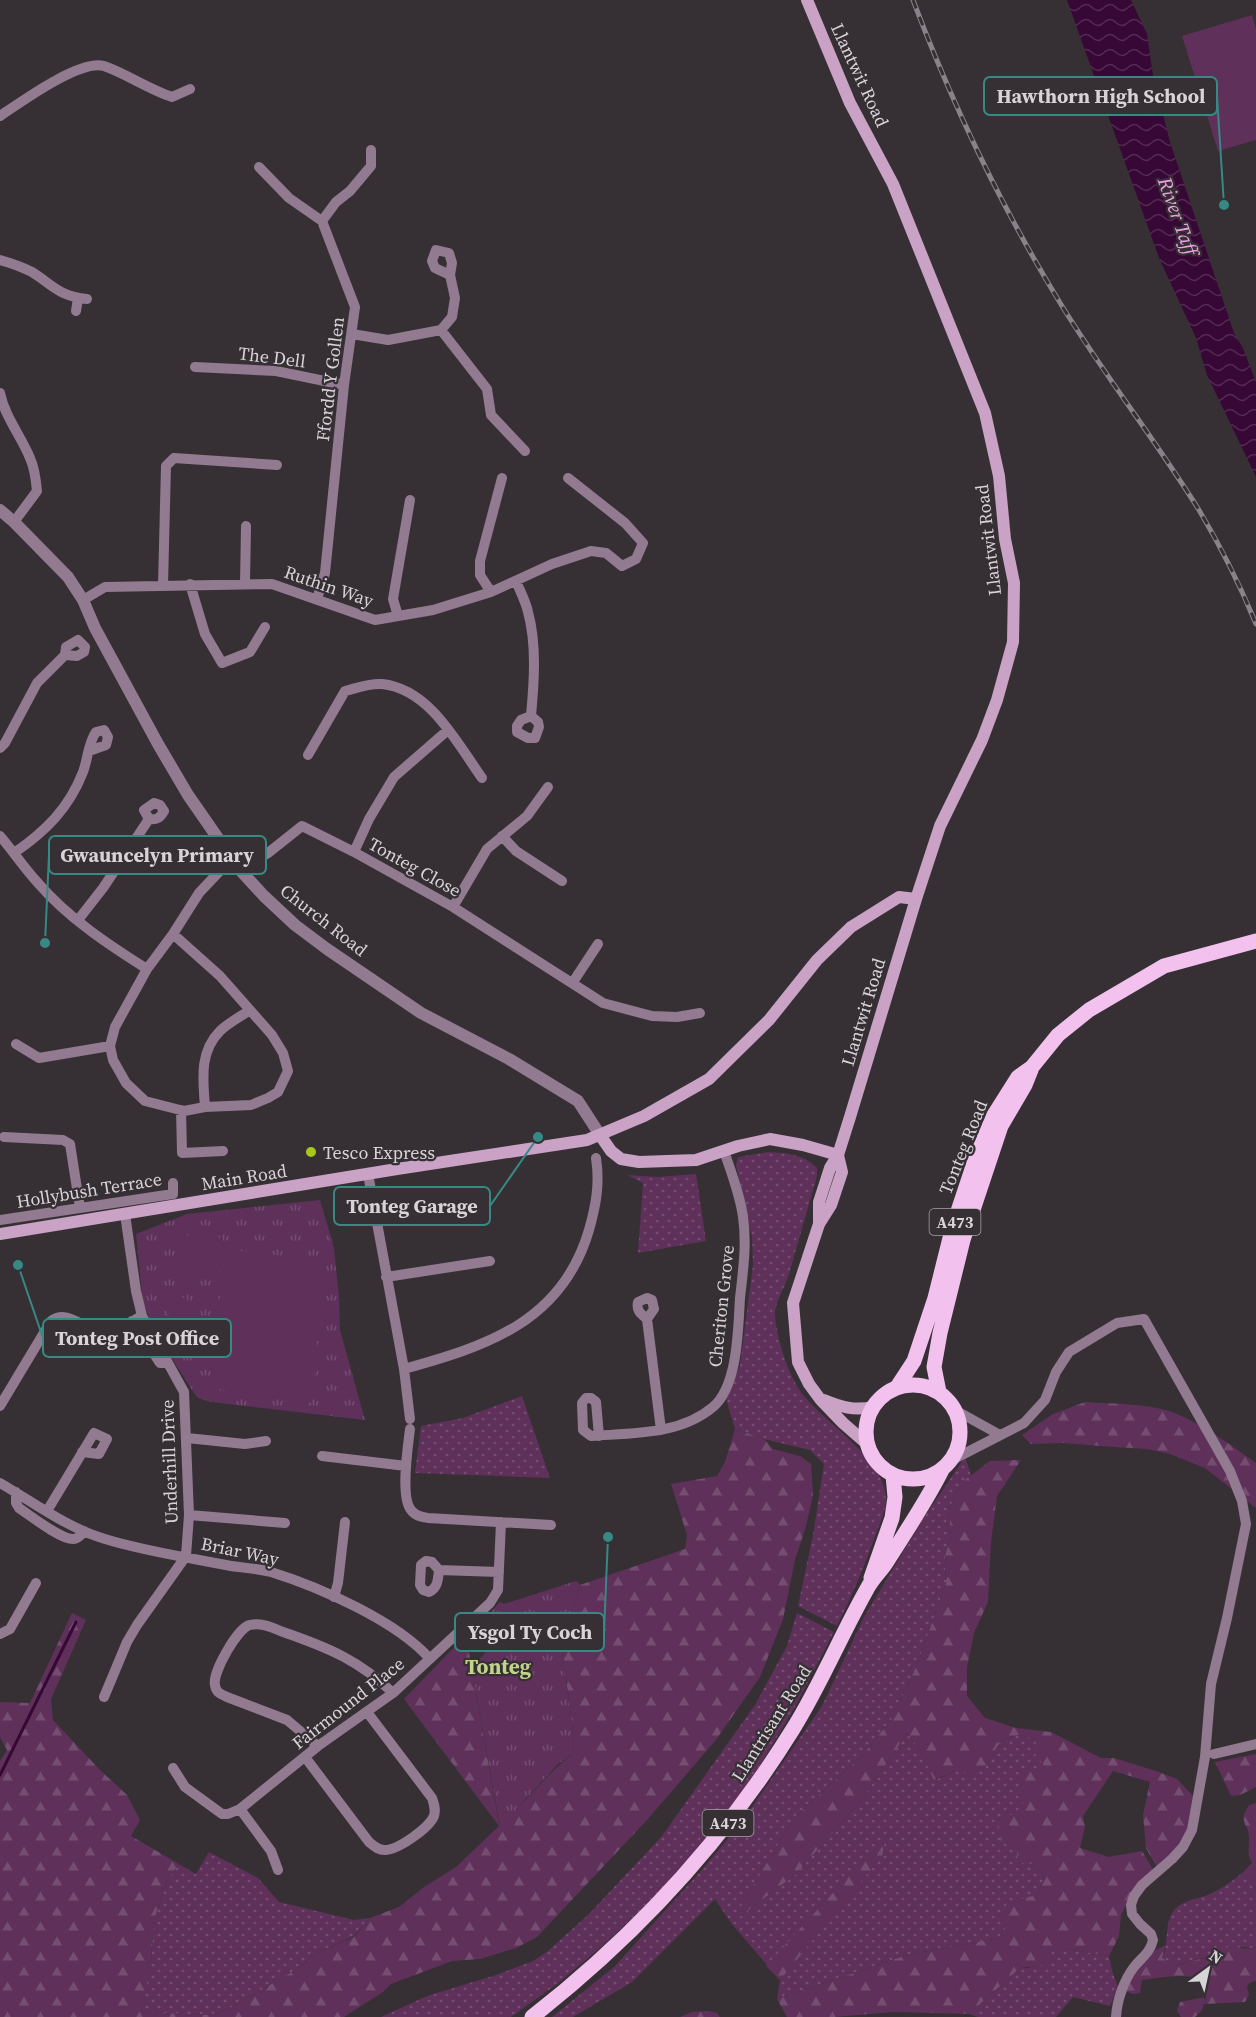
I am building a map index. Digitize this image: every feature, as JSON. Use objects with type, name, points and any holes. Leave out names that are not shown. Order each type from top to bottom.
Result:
[{"type":"main road","name":"Llantwit Road","points":[[807,0],[850,103],[893,184],[985,413],[999,477],[1005,539],[1014,583],[1013,642],[997,699],[982,740],[940,826],[838,1155],[842,1172],[831,1205],[819,1224],[793,1303],[798,1362],[820,1399]]},
{"type":"main road","name":"Main Road","points":[[0,1234],[587,1140],[644,1116],[709,1078],[769,1020],[817,960],[851,927],[899,897],[916,899]]},
{"type":"main road","name":"Tonteg Road","points":[[897,1387],[914,1361],[975,1160],[994,1114],[1018,1077],[1032,1067],[1058,1035],[1089,1010],[1164,966],[1256,941]]},
{"type":"main road","name":"Tonteg Road","points":[[939,1392],[934,1367],[965,1231],[1000,1126],[1025,1085],[1032,1067]]},
{"type":"main road","points":[[600,1135],[611,1151],[621,1159],[639,1162],[696,1160],[757,1140],[770,1139],[803,1144],[838,1155]]},
{"type":"main road","points":[[820,1399],[867,1444],[877,1462],[893,1475],[905,1479],[931,1476],[947,1465],[958,1447],[961,1434],[959,1421],[955,1410],[939,1392],[926,1386],[911,1384],[897,1387],[888,1392],[873,1407],[867,1419],[867,1444]]},
{"type":"main road","points":[[820,1399],[842,1408],[873,1407]]},
{"type":"main road","name":"Llantrisant Road","points":[[868,1586],[885,1565],[947,1465]]},
{"type":"main road","name":"Llantrisant Road","points":[[532,2017],[581,1978],[631,1932],[687,1875],[750,1794],[793,1729],[824,1675],[868,1586],[875,1560],[892,1518],[895,1497],[893,1475]]},
{"type":"street","points":[[0,116],[78,68],[101,65],[172,97],[190,89]]},
{"type":"street","points":[[259,167],[289,198],[322,221],[336,202],[350,191],[371,166],[371,150]]},
{"type":"street","name":"Ffordd Y Gollen","points":[[317,599],[325,573],[344,385],[356,308],[322,221]]},
{"type":"street","points":[[0,260],[28,270],[55,290],[83,299],[76,311]]},
{"type":"street","points":[[352,334],[388,340],[441,330],[452,318],[455,298],[450,275]]},
{"type":"street","points":[[441,330],[487,389],[491,415],[525,451]]},
{"type":"street","name":"The Dell","points":[[195,367],[276,371],[344,385]]},
{"type":"street","points":[[0,393],[2,403],[30,459],[37,491],[14,522]]},
{"type":"street","points":[[163,585],[166,466],[174,459],[277,465]]},
{"type":"street","points":[[491,592],[480,575],[480,561],[502,478]]},
{"type":"street","name":"Ruthin Way","points":[[83,600],[105,587],[272,584],[375,620],[433,610],[491,592],[552,564],[591,551],[606,553],[622,566],[636,559],[643,543],[625,523],[568,478]]},
{"type":"street","points":[[398,616],[393,599],[410,500]]},
{"type":"street","name":"Church Road","points":[[0,510],[68,577],[83,600],[95,628],[188,795],[240,870],[264,896],[295,925],[327,949],[421,1013],[509,1059],[578,1101],[600,1135]]},
{"type":"street","points":[[245,583],[246,526]]},
{"type":"street","points":[[516,581],[528,610],[532,629],[534,693],[531,716]]},
{"type":"street","points":[[190,584],[205,633],[222,663],[250,652],[265,627]]},
{"type":"street","points":[[0,748],[37,683],[65,655]]},
{"type":"street","points":[[308,754],[345,691],[365,685],[382,684],[398,688],[427,705],[482,778]]},
{"type":"street","points":[[354,852],[369,819],[394,777],[448,730]]},
{"type":"street","points":[[15,853],[53,822],[78,784],[89,751]]},
{"type":"street","points":[[453,907],[487,849],[527,816],[548,787]]},
{"type":"street","points":[[78,920],[103,888],[149,819]]},
{"type":"street","name":"Tonteg Close","points":[[240,870],[268,853],[302,826],[453,907],[603,1003],[652,1016],[677,1017],[700,1013]]},
{"type":"street","points":[[0,836],[38,883],[78,920],[147,969]]},
{"type":"street","points":[[502,837],[516,851],[562,881]]},
{"type":"street","points":[[173,934],[220,976],[272,1035],[283,1053],[288,1071],[278,1092],[250,1104],[181,1110],[145,1101],[126,1083],[113,1060],[110,1046],[115,1027],[147,969],[199,893],[232,858]]},
{"type":"street","points":[[573,982],[598,944]]},
{"type":"street","points":[[205,1107],[203,1070],[206,1050],[220,1031],[250,1010]]},
{"type":"street","points":[[16,1044],[39,1058],[110,1046]]},
{"type":"street","points":[[181,1110],[182,1153],[223,1151]]},
{"type":"street","points":[[4,1137],[63,1140],[70,1144],[80,1208]]},
{"type":"street","name":"Cheriton Grove","points":[[599,1436],[661,1430],[688,1421],[714,1406],[726,1388],[733,1367],[745,1244],[741,1205],[724,1151]]},
{"type":"street","points":[[404,1369],[468,1349],[494,1338],[518,1326],[543,1308],[576,1263],[586,1238],[599,1188],[596,1158]]},
{"type":"street","points":[[368,1174],[404,1369],[410,1424],[406,1466],[409,1508],[414,1513],[428,1518],[551,1525]]},
{"type":"street","name":"Hollybush Terrace","points":[[0,1220],[174,1194],[173,1183]]},
{"type":"street","name":"Underhill Drive","points":[[104,1697],[132,1633],[186,1556],[189,1515],[184,1392],[137,1318],[136,1291],[125,1214]]},
{"type":"street","points":[[386,1277],[490,1261]]},
{"type":"street","points":[[0,1406],[51,1321],[57,1317],[63,1316],[95,1330],[108,1332],[137,1318]]},
{"type":"street","points":[[647,1319],[661,1430]]},
{"type":"street","points":[[947,1465],[1024,1423],[1045,1400],[1056,1371],[1069,1352],[1117,1323],[1144,1319],[1230,1471],[1242,1501],[1246,1524],[1239,1565],[1211,1684],[1204,1756],[1192,1830],[1177,1853],[1142,1885],[1134,1896],[1131,1905],[1132,1914],[1151,1934],[1153,1940],[1147,1954],[1127,1977],[1116,2017]]},
{"type":"street","points":[[955,1410],[1000,1435]]},
{"type":"street","points":[[187,1438],[245,1444],[266,1442]]},
{"type":"street","points":[[47,1510],[82,1452]]},
{"type":"street","points":[[322,1456],[406,1466]]},
{"type":"street","name":"Briar Way","points":[[0,1483],[84,1531],[103,1539],[154,1552],[270,1572],[334,1597],[389,1626],[430,1659]]},
{"type":"street","points":[[16,1492],[16,1503],[19,1509],[63,1536],[72,1540],[78,1538],[84,1531]]},
{"type":"street","points":[[189,1515],[285,1523]]},
{"type":"street","points":[[334,1597],[338,1583],[345,1522]]},
{"type":"street","name":"Fairmound Place","points":[[240,1809],[318,1746],[393,1693],[495,1597],[498,1590],[501,1522]]},
{"type":"street","points":[[439,1570],[499,1572]]},
{"type":"street","points":[[0,1634],[10,1629],[36,1583]]},
{"type":"street","points":[[318,1746],[287,1720],[227,1697],[215,1688],[215,1675],[237,1634],[244,1627],[259,1624],[272,1627],[335,1651],[360,1665],[393,1693]]},
{"type":"street","points":[[305,1757],[375,1847],[395,1849],[427,1827],[433,1818],[435,1805],[432,1798],[367,1712]]},
{"type":"street","points":[[1214,1754],[1256,1744]]},
{"type":"street","points":[[173,1768],[185,1787],[222,1814],[240,1809],[271,1851],[278,1870]]},
{"type":"green space","points":[[1252,15],[1256,29],[1256,140],[1218,151],[1182,36]]},
{"type":"green space","points":[[768,1152],[800,1157],[817,1168],[817,1176],[792,1265],[775,1311],[778,1336],[785,1359],[794,1380],[805,1397],[866,1457],[883,1485],[886,1499],[884,1512],[867,1557],[837,1626],[798,1606],[813,1535],[824,1464],[810,1450],[764,1439],[735,1429],[726,1399],[740,1365],[753,1265],[752,1237],[736,1165],[738,1157]]},
{"type":"green space","points":[[696,1174],[706,1241],[638,1253],[643,1183],[627,1175],[658,1177]]},
{"type":"green space","points":[[320,1200],[334,1248],[340,1330],[365,1420],[211,1402],[198,1398],[155,1332],[143,1303],[136,1234],[187,1214]]},
{"type":"green space","points":[[177,1235],[223,1238],[220,1278],[174,1275]]},
{"type":"green space","points":[[224,1249],[325,1261],[311,1403],[212,1388]]},
{"type":"green space","points":[[187,1297],[192,1334],[172,1337],[167,1300]]},
{"type":"green space","points":[[522,1396],[550,1478],[415,1473],[421,1426],[463,1418]]},
{"type":"green space","points":[[1085,1402],[1167,1410],[1208,1430],[1256,1463],[1256,1508],[1205,1468],[1170,1454],[1147,1449],[1063,1443],[1031,1444],[1022,1435],[1053,1414]]},
{"type":"green space","points":[[735,1429],[764,1439],[773,1449],[800,1456],[811,1464],[813,1495],[795,1560],[783,1619],[760,1677],[715,1741],[647,1820],[537,1937],[516,1948],[480,1959],[452,1961],[391,1984],[383,1992],[344,2017],[0,2017],[0,1761],[7,1750],[0,1737],[0,1702],[30,1703],[72,1613],[86,1620],[51,1699],[53,1720],[127,1795],[140,1820],[131,1836],[179,1864],[167,1881],[154,1920],[151,1960],[142,2012],[212,2015],[232,2007],[297,1969],[318,1953],[355,1936],[370,1918],[399,1907],[424,1887],[456,1867],[499,1826],[404,1699],[466,1635],[499,1824],[573,1754],[574,1738],[561,1643],[580,1585],[685,1549],[687,1535],[671,1484],[717,1476],[725,1462]]},
{"type":"green space","points":[[965,1457],[971,1475],[956,1492],[949,1510],[951,1536],[945,1556],[946,1583],[917,1665],[891,1720],[862,1756],[793,1819],[732,1922],[795,1875],[860,1802],[907,1733],[918,1747],[935,1780],[956,1771],[987,1764],[1001,1740],[1019,1735],[1037,1739],[1045,1768],[1021,1781],[1024,1811],[998,1820],[1045,1876],[1037,1895],[998,1938],[907,1955],[777,1999],[780,1980],[731,1923],[715,1899],[632,1982],[573,2017],[552,2017],[615,1966],[738,1827],[822,1706],[864,1617],[923,1519]]},
{"type":"green space","points":[[1021,1460],[997,1496],[991,1542],[988,1602],[974,1633],[967,1667],[967,1696],[985,1718],[1016,1728],[1051,1732],[1101,1758],[1114,1758],[1177,1779],[1194,1797],[1189,1838],[1159,1871],[1146,1848],[1143,1815],[1150,1782],[1113,1771],[1083,1816],[1085,1827],[1080,1848],[1109,1857],[1142,1851],[1154,1871],[1137,1884],[1121,1915],[1119,1936],[1109,1956],[1052,1949],[1047,1965],[1020,1968],[969,2014],[893,2012],[834,2017],[787,2017],[777,1999],[907,1955],[998,1938],[1007,1926],[997,1915],[1009,1902],[1037,1895],[1045,1876],[1033,1864],[1018,1863],[1016,1843],[1001,1841],[998,1820],[1023,1810],[1021,1781],[1025,1771],[1045,1767],[1035,1754],[1036,1739],[1019,1735],[1001,1740],[987,1764],[973,1775],[956,1771],[934,1780],[918,1747],[907,1733],[860,1802],[795,1875],[731,1923],[793,1819],[862,1756],[891,1720],[917,1665],[946,1583],[945,1556],[951,1536],[949,1510],[956,1492],[965,1480],[990,1461]]},
{"type":"green space","points":[[576,1581],[580,1585],[561,1643],[574,1738],[573,1754],[557,1765],[500,1827],[472,1669],[496,1639],[482,1621],[500,1602],[504,1604]]},
{"type":"green space","points":[[797,1613],[834,1632],[795,1707],[753,1777],[697,1850],[650,1901],[599,1949],[557,1984],[511,2017],[381,2017],[427,1996],[533,1961],[548,1951],[589,1914],[662,1836],[755,1705],[787,1646]]},
{"type":"green space","points":[[1256,1754],[1256,1787],[1240,1795],[1231,1796],[1215,1762]]},
{"type":"green space","points":[[1256,1803],[1256,1891],[1251,1880],[1241,1874],[1252,1863],[1249,1853],[1249,1833],[1244,1823],[1244,1816],[1249,1805]]},
{"type":"green space","points":[[886,1835],[882,1856],[780,1980],[766,1966]]},
{"type":"green space","points":[[209,1852],[258,1878],[279,1902],[354,1920],[370,1918],[355,1935],[318,1953],[297,1969],[232,2007],[211,2015],[141,2012],[151,1960],[154,1920],[167,1881],[179,1864],[196,1874]]},
{"type":"green space","points":[[1241,1874],[1251,1880],[1256,1891],[1256,1947],[1217,1950],[1211,1956],[1188,1961],[1178,1966],[1162,1958],[1169,1920],[1175,1909],[1186,1902],[1215,1892]]},
{"type":"green space","points":[[1166,1945],[1162,1958],[1178,1966],[1211,1956],[1217,1950],[1228,1947],[1253,1949],[1256,1947],[1256,1981],[1247,1986],[1249,1995],[1245,2002],[1204,2004],[1195,2017],[1181,2017],[1177,2011],[1180,2002],[1205,1997],[1205,1982],[1191,1977],[1166,1977],[1142,1980],[1140,1993],[1133,1994],[1122,1990],[1147,1954]]},
{"type":"green space","points":[[1052,1949],[1109,1956],[1118,1986],[1110,2006],[1073,1997],[1056,2017],[978,2017],[969,2014],[1020,1968],[1029,1968]]},
{"type":"green space","points":[[692,2012],[717,2013],[720,2017],[680,2017]]},
{"type":"water","name":"River Taff","points":[[1067,0],[1131,0],[1147,34],[1153,75],[1170,142],[1234,333],[1243,348],[1256,382],[1256,477],[1207,375],[1196,338],[1159,258]]},
{"type":"waterway","points":[[0,1775],[76,1622]]},
{"type":"railway","points":[[913,0],[962,118],[1019,233],[1078,332],[1199,510],[1230,566],[1256,624]]},
{"type":"place","name":"Hawthorn High School","points":[[1224,205]]},
{"type":"place","name":"Gwauncelyn Primary","points":[[45,943]]},
{"type":"place","name":"Tonteg Garage","points":[[538,1137]]},
{"type":"place","name":"Tesco Express","points":[[311,1152]]},
{"type":"place","name":"Tonteg Post Office","points":[[18,1265]]},
{"type":"place","name":"Ysgol Ty Coch","points":[[608,1537]]},
{"type":"district","name":"Tonteg","points":[[498,1666]]}]
